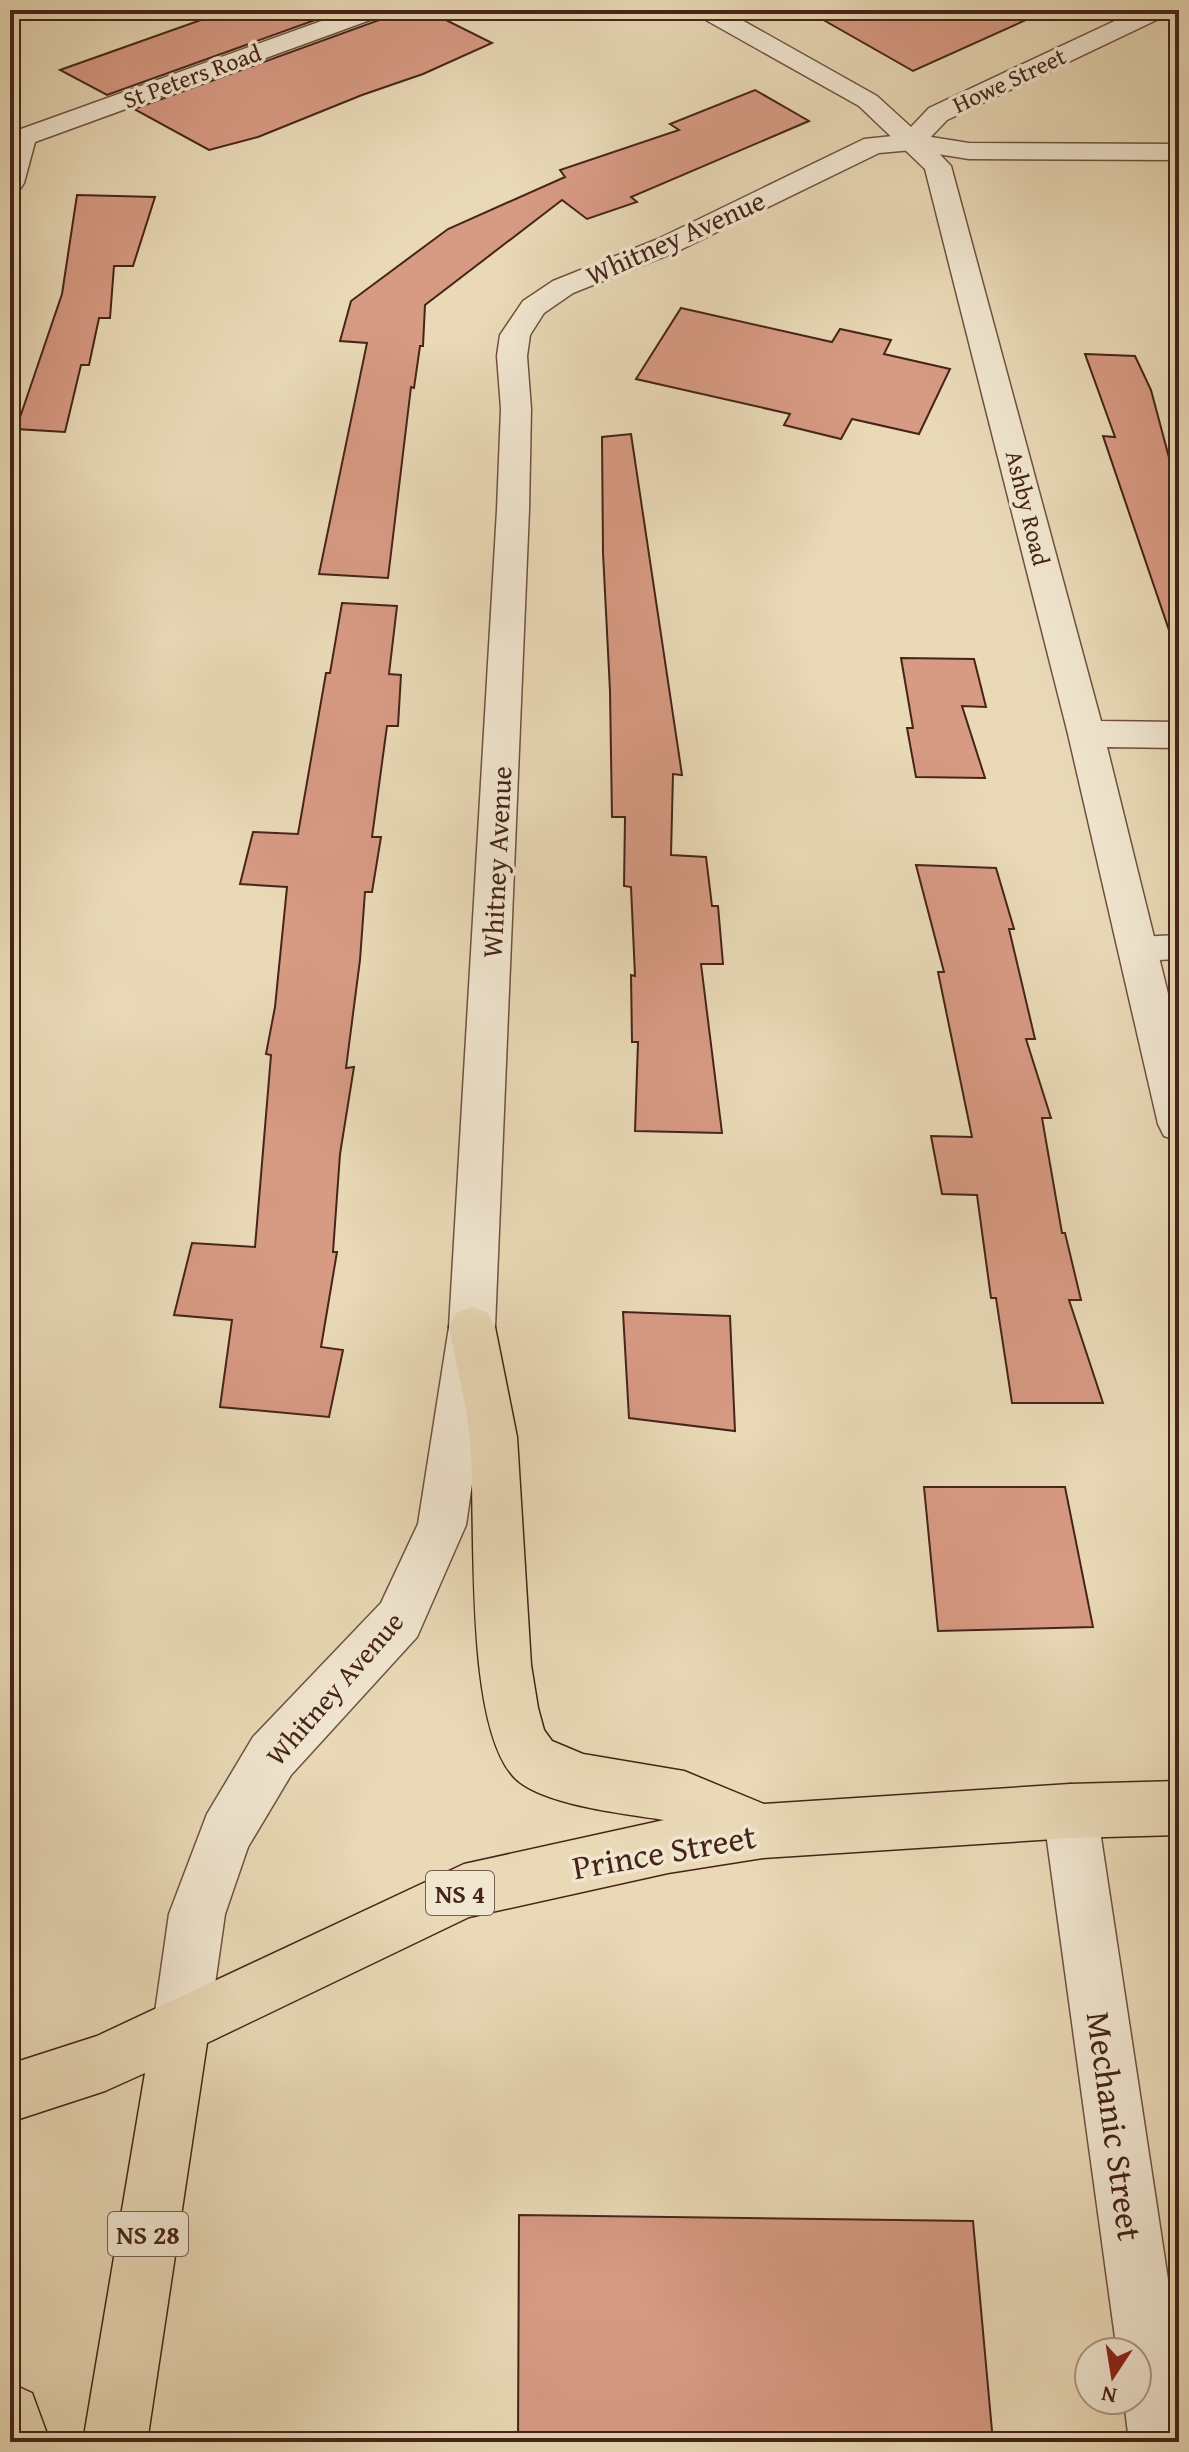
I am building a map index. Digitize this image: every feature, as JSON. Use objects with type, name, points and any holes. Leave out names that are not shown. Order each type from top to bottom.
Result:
[{"type":"main road","points":[[472,1327],[495,1449],[497,1551],[508,1680],[519,1740],[530,1758],[561,1775],[677,1796],[763,1831]]},
{"type":"main road","name":"Prince Street","points":[[181,2026],[464,1891],[668,1846],[763,1831],[1070,1811],[1179,1808]]},
{"type":"main road","name":"NS 4","points":[[10,2093],[105,2062],[181,2026]]},
{"type":"main road","name":"NS 28","points":[[115,2442],[181,2026]]},
{"type":"main road","points":[[10,2415],[18,2442]]},
{"type":"street","name":"St Peters Road","points":[[16,139],[375,10]]},
{"type":"street","name":"Ashby Road","points":[[706,10],[868,101],[938,166],[1086,734],[1179,1124]]},
{"type":"street","name":"Howe Street","points":[[912,142],[938,114],[1158,10]]},
{"type":"street","points":[[10,183],[16,139]]},
{"type":"street","name":"Whitney Avenue","points":[[181,2026],[197,1914],[226,1833],[272,1756],[399,1620],[442,1525],[472,1327],[513,510],[516,409],[512,356],[518,326],[542,300],[590,274],[668,245],[873,145],[912,142],[969,151],[1179,152]]},
{"type":"street","points":[[1086,734],[1179,735]]},
{"type":"street","name":"Mechanic Street","points":[[1070,1811],[1161,2442]]},
{"type":"lane","points":[[1137,949],[1179,947]]},
{"type":"building","points":[[229,10],[343,10],[107,95],[60,70]]},
{"type":"building","points":[[390,10],[426,10],[492,43],[423,74],[258,137],[209,150],[134,109],[385,18]]},
{"type":"building","points":[[806,10],[1048,10],[913,71]]},
{"type":"building","points":[[755,90],[809,121],[631,197],[637,202],[587,219],[562,200],[425,305],[423,346],[420,346],[414,388],[411,387],[388,578],[319,574],[367,343],[340,341],[351,301],[448,229],[565,177],[560,170],[679,130],[670,124]]},
{"type":"building","points":[[77,195],[155,197],[133,266],[114,266],[110,318],[99,318],[89,365],[81,365],[65,432],[16,429],[62,294]]},
{"type":"building","points":[[681,308],[832,342],[840,329],[891,340],[884,354],[950,369],[919,434],[852,419],[841,439],[784,425],[790,414],[636,379]]},
{"type":"building","points":[[1085,354],[1135,356],[1151,390],[1179,495],[1179,634],[1171,636],[1103,436],[1115,437]]},
{"type":"building","points":[[631,434],[682,775],[673,774],[671,855],[706,857],[712,906],[718,906],[723,964],[701,964],[722,1133],[635,1131],[638,1042],[632,1042],[631,975],[635,976],[631,887],[624,886],[625,817],[612,817],[602,437]]},
{"type":"building","points":[[342,603],[397,606],[389,674],[401,675],[398,726],[387,726],[372,837],[381,837],[372,892],[365,892],[346,1068],[354,1067],[340,1154],[333,1252],[337,1252],[321,1347],[343,1350],[329,1417],[220,1407],[232,1320],[174,1315],[192,1243],[255,1247],[271,1055],[266,1054],[275,1007],[287,887],[240,884],[253,832],[298,834],[326,673],[330,673]]},
{"type":"building","points":[[901,658],[974,659],[986,707],[962,706],[985,778],[916,777],[907,728],[913,728]]},
{"type":"building","points":[[916,865],[996,868],[1014,929],[1009,929],[1035,1039],[1026,1039],[1051,1118],[1042,1118],[1062,1233],[1065,1233],[1081,1300],[1069,1300],[1103,1403],[1012,1403],[996,1298],[991,1298],[977,1195],[942,1194],[931,1136],[972,1137],[938,972],[944,972]]},
{"type":"building","points":[[623,1312],[730,1316],[735,1431],[629,1418]]},
{"type":"building","points":[[924,1487],[1065,1487],[1093,1627],[938,1631]]},
{"type":"building","points":[[519,2215],[973,2221],[993,2442],[518,2442]]}]
